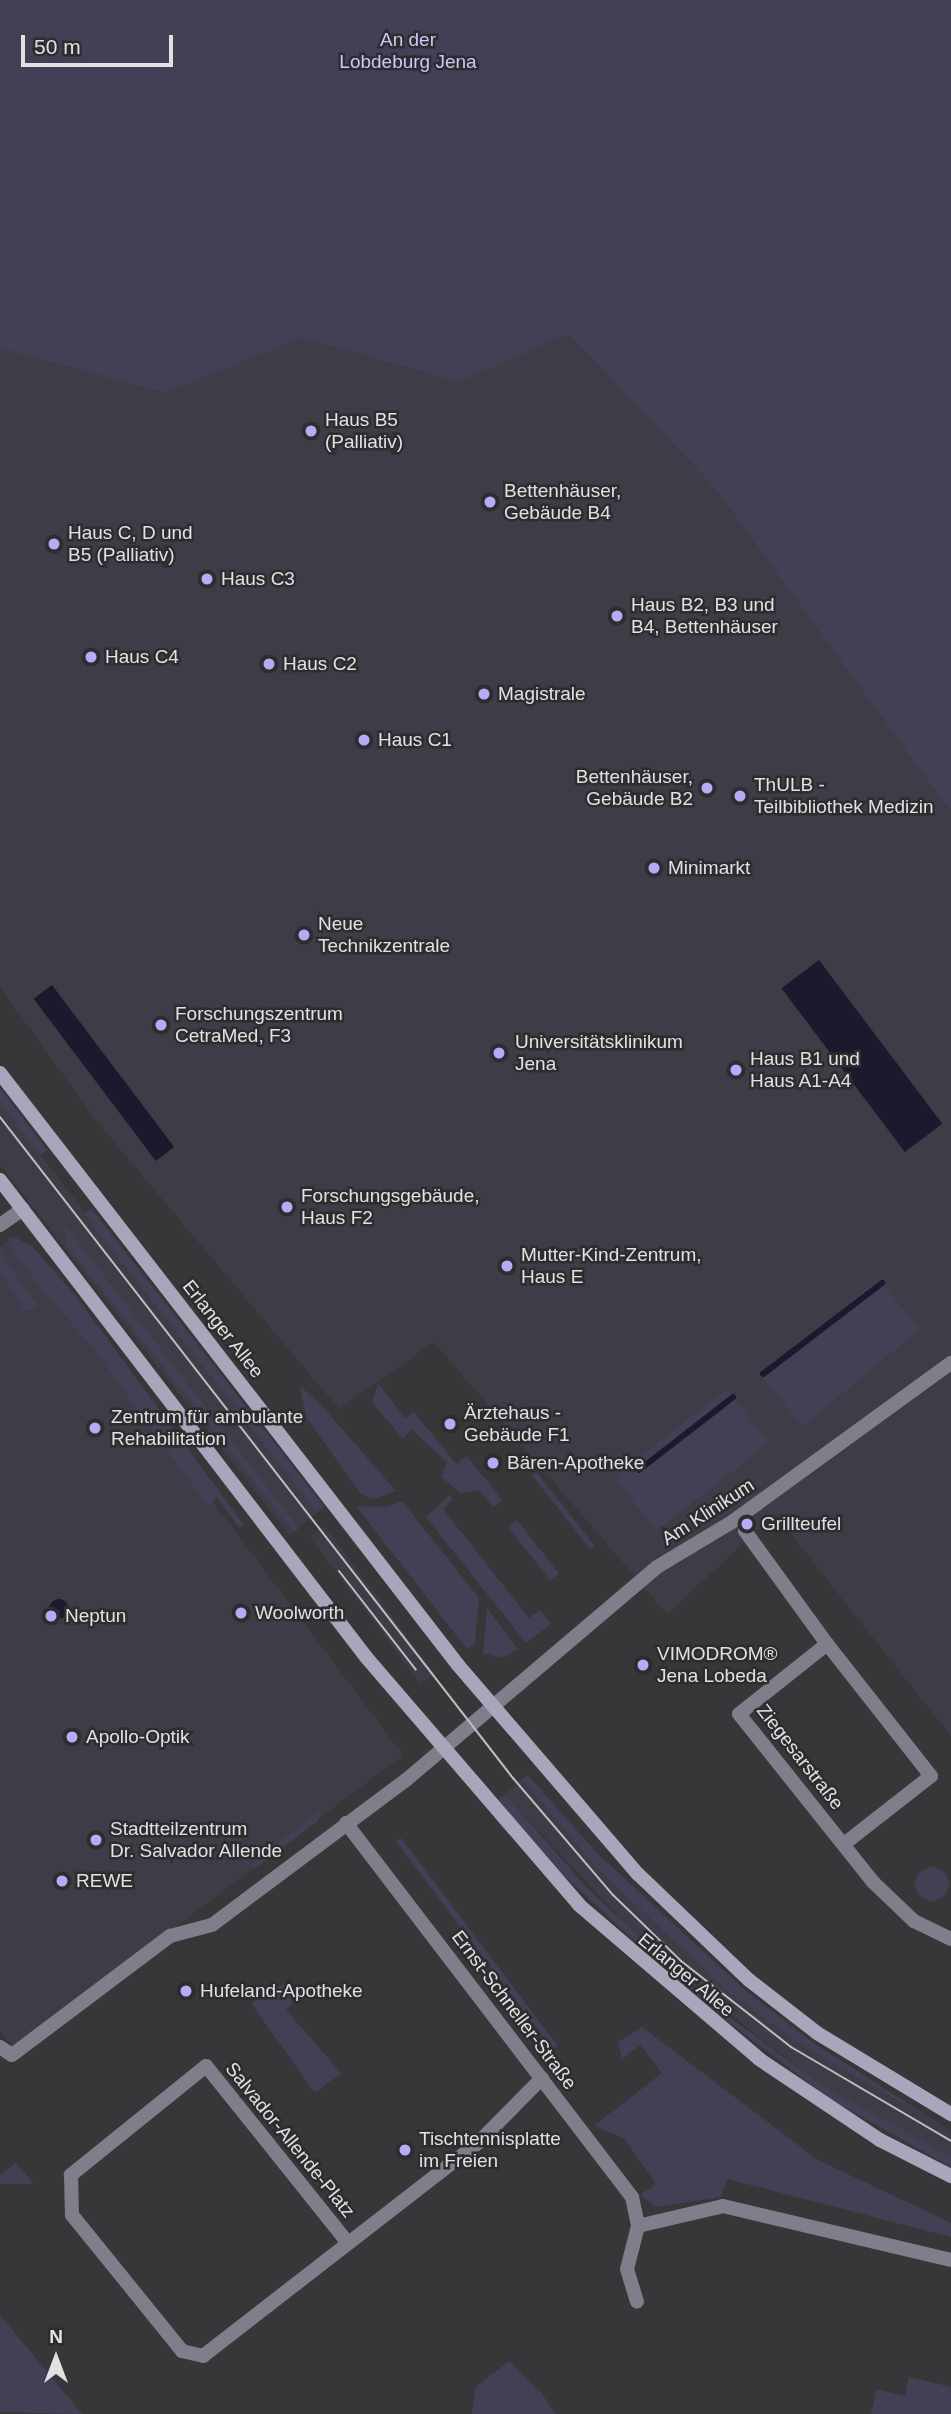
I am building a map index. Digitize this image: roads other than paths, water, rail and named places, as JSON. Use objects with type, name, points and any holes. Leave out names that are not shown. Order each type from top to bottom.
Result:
[{"type":"main road","name":"Erlanger Allee","points":[[0,1073],[494,1707],[639,1874],[749,1980],[860,2064],[951,2114]]},
{"type":"main road","name":"Erlanger Allee","points":[[0,1180],[442,1749],[630,1954],[813,2097],[951,2176]]},
{"type":"street","points":[[0,1226],[23,1209]]},
{"type":"street","name":"Am Klinikum","points":[[494,1707],[657,1567],[732,1522],[951,1363]]},
{"type":"street","points":[[745,1531],[827,1644],[931,1776],[844,1844]]},
{"type":"street","name":"Ziegesarstraße","points":[[827,1644],[739,1714],[844,1844],[914,1921],[951,1940]]},
{"type":"street","points":[[0,2047],[12,2056],[170,1936],[212,1925],[494,1707]]},
{"type":"street","name":"Ernst-Schneller-Straße","points":[[346,1823],[632,2197],[638,2226],[627,2269],[637,2301]]},
{"type":"street","name":"Salvador-Allende-Platz","points":[[348,2243],[206,2066],[71,2175],[72,2215],[182,2351],[202,2356],[478,2143],[542,2078]]},
{"type":"street","points":[[638,2226],[723,2206],[951,2260]]},
{"type":"waterway","points":[[763,1374],[882,1283]]},
{"type":"waterway","points":[[639,1470],[733,1397]]},
{"type":"tram line","points":[[0,1117],[513,1778],[613,1895],[681,1961],[791,2047],[951,2141]]},
{"type":"tram line","points":[[339,1571],[416,1670]]},
{"type":"place","name":"Haus B5 (Palliativ)","points":[[311,431]]},
{"type":"place","name":"Bettenhäuser, Gebäude B4","points":[[490,502]]},
{"type":"place","name":"Haus C, D und B5 (Palliativ)","points":[[54,544]]},
{"type":"place","name":"Haus C3","points":[[207,579]]},
{"type":"place","name":"Haus B2, B3 und B4, Bettenhäuser","points":[[617,616]]},
{"type":"place","name":"Haus C4","points":[[91,657]]},
{"type":"place","name":"Haus C2","points":[[269,664]]},
{"type":"place","name":"Magistrale","points":[[484,694]]},
{"type":"place","name":"Haus C1","points":[[364,740]]},
{"type":"place","name":"Bettenhäuser, Gebäude B2","points":[[707,788]]},
{"type":"place","name":"ThULB - Teilbibliothek Medizin","points":[[740,796]]},
{"type":"place","name":"Minimarkt","points":[[654,868]]},
{"type":"place","name":"Neue Technikzentrale","points":[[304,935]]},
{"type":"place","name":"Forschungszentrum CetraMed, F3","points":[[161,1025]]},
{"type":"place","name":"Universitätsklinikum Jena","points":[[499,1053]]},
{"type":"place","name":"Haus B1 und Haus A1-A4","points":[[736,1070]]},
{"type":"place","name":"Forschungsgebäude, Haus F2","points":[[287,1207]]},
{"type":"place","name":"Mutter-Kind-Zentrum, Haus E","points":[[507,1266]]},
{"type":"place","name":"Ärztehaus - Gebäude F1","points":[[450,1424]]},
{"type":"place","name":"Zentrum für ambulante Rehabilitation","points":[[95,1428]]},
{"type":"place","name":"Bären-Apotheke","points":[[493,1463]]},
{"type":"place","name":"Grillteufel","points":[[747,1524]]},
{"type":"place","name":"Woolworth","points":[[241,1613]]},
{"type":"place","name":"Neptun","points":[[51,1616]]},
{"type":"place","name":"VIMODROM® Jena Lobeda","points":[[643,1665]]},
{"type":"place","name":"Apollo-Optik","points":[[72,1737]]},
{"type":"place","name":"Stadtteilzentrum Dr. Salvador Allende","points":[[96,1840]]},
{"type":"place","name":"REWE","points":[[62,1881]]},
{"type":"place","name":"Hufeland-Apotheke","points":[[186,1991]]},
{"type":"place","name":"Tischtennisplatte im Freien","points":[[405,2150]]},
{"type":"park label","name":"An der Lobdeburg Jena","points":[[408,51]]}]
